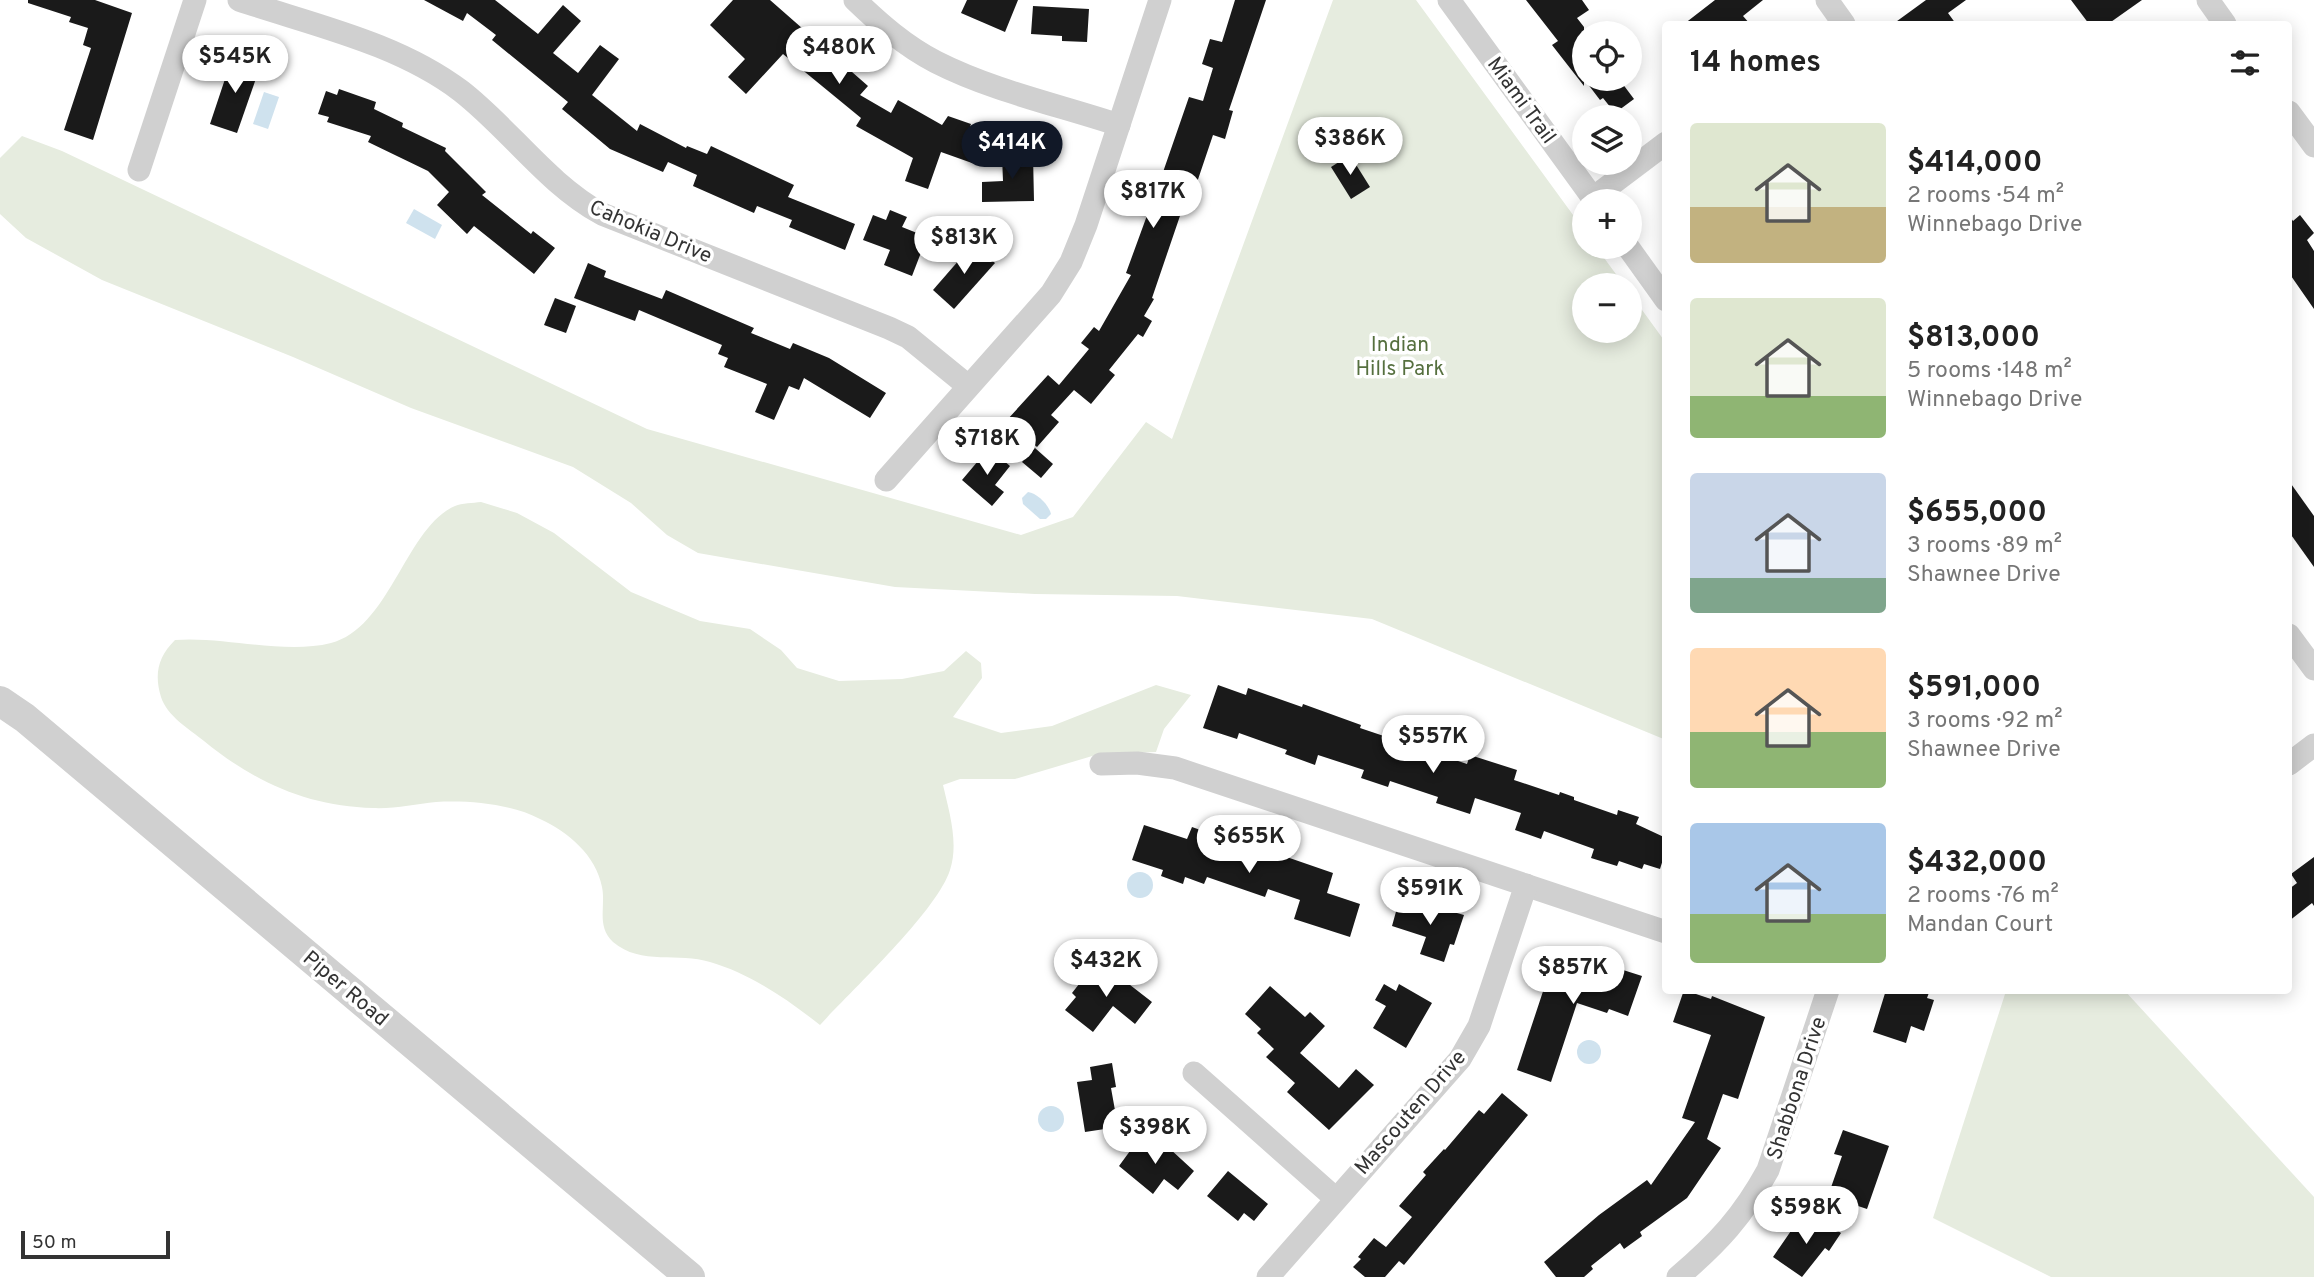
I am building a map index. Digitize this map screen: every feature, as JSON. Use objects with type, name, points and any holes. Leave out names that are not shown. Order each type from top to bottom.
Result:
[{"type":"street","points":[[139,170],[195,0]]},
{"type":"street","name":"Cahokia Drive","points":[[239,0],[382,48],[413,62],[443,79],[481,108],[578,200],[602,214],[908,337],[968,386]]},
{"type":"street","points":[[855,0],[886,29],[934,61],[963,74],[1119,125]]},
{"type":"street","points":[[886,480],[1052,294],[1071,261],[1086,225],[1160,0]]},
{"type":"street","name":"Miami Trail","points":[[1449,0],[1586,189]]},
{"type":"street","points":[[2208,0],[2223,21]]},
{"type":"street","points":[[2292,116],[2314,146]]},
{"type":"street","points":[[1608,189],[1662,146]]},
{"type":"street","points":[[1637,259],[1662,294]]},
{"type":"street","points":[[2292,639],[2314,669]]},
{"type":"street","name":"Piper Road","points":[[0,701],[25,718],[690,1277]]},
{"type":"street","points":[[2292,762],[2314,745]]},
{"type":"street","points":[[1101,764],[1137,763],[1175,768],[1662,931]]},
{"type":"street","name":"Mascouten Drive","points":[[1268,1277],[1460,1059],[1479,1026],[1526,886]]},
{"type":"street","name":"Shabbona Drive","points":[[1678,1277],[1726,1233],[1754,1196],[1768,1170],[1827,994]]},
{"type":"street","points":[[1194,1073],[1335,1198]]},
{"type":"green space","name":"Indian Hills Park","points":[[1333,0],[1416,0],[1572,214],[1572,259],[1605,259],[1615,273],[1572,273],[1572,343],[1642,343],[1642,310],[1662,337],[1662,738],[1372,619],[1177,596],[1035,594],[895,587],[698,553],[667,535],[631,503],[573,467],[411,408],[102,280],[26,238],[0,214],[0,158],[22,136],[62,151],[647,429],[1021,535],[1073,517],[1146,422],[1172,439]]},
{"type":"green space","points":[[481,502],[517,513],[554,533],[631,592],[700,621],[750,629],[781,650],[797,668],[839,681],[902,679],[944,671],[966,651],[981,663],[982,678],[953,717],[1001,733],[1052,726],[1156,685],[1191,695],[1164,729],[1156,752],[1099,754],[1015,779],[960,779],[943,785],[954,849],[950,870],[942,887],[912,928],[820,1025],[768,988],[740,973],[698,959],[636,954],[613,942],[603,923],[602,887],[594,865],[570,838],[540,819],[516,810],[476,803],[436,802],[373,808],[349,807],[305,797],[283,790],[242,769],[185,727],[164,704],[158,681],[159,666],[175,640],[213,640],[294,647],[331,643],[351,634],[383,599],[423,534],[438,517],[455,506]]},
{"type":"green space","points":[[2005,994],[2128,994],[2314,1197],[2314,1277],[2051,1277],[1933,1218]]},
{"type":"water","points":[[264,92],[279,97],[268,129],[253,124]]},
{"type":"water","points":[[414,209],[442,225],[435,239],[406,223]]},
{"type":"water","points":[[1028,492],[1039,497],[1048,507],[1051,514],[1046,519],[1040,519],[1023,504],[1022,498]]},
{"type":"water","points":[[1140,872],[1149,876],[1153,885],[1149,894],[1140,898],[1131,894],[1127,885],[1131,876]]},
{"type":"water","points":[[1589,1040],[1600,1047],[1601,1052],[1594,1063],[1589,1064],[1578,1057],[1577,1052],[1584,1041]]},
{"type":"water","points":[[1051,1106],[1060,1110],[1064,1119],[1060,1128],[1051,1132],[1042,1128],[1038,1119],[1042,1110]]},
{"type":"building","points":[[28,0],[95,0],[132,13],[93,140],[64,130],[91,48],[83,45],[88,28],[69,22],[71,17],[28,3]]},
{"type":"building","points":[[424,0],[495,0],[538,34],[563,5],[581,21],[553,53],[578,73],[600,45],[619,59],[592,95],[637,131],[640,124],[686,148],[687,146],[707,154],[711,146],[794,185],[788,197],[855,224],[845,250],[789,227],[792,220],[757,206],[754,213],[693,186],[697,175],[668,162],[663,172],[610,149],[562,109],[568,102],[492,40],[496,35],[467,13],[463,21]]},
{"type":"building","points":[[733,0],[770,0],[868,86],[860,95],[891,113],[898,100],[942,125],[948,116],[971,124],[969,130],[982,134],[972,163],[941,152],[928,189],[905,181],[913,158],[856,126],[861,118],[783,54],[746,94],[728,77],[745,59],[710,25]]},
{"type":"building","points":[[967,0],[1018,0],[1005,32],[961,13]]},
{"type":"building","points":[[1235,0],[1266,0],[1229,110],[1233,111],[1225,139],[1213,135],[1187,212],[1182,210],[1152,298],[1154,299],[1144,316],[1152,321],[1143,337],[1138,334],[1109,370],[1115,375],[1091,404],[1074,390],[1051,415],[1059,422],[1037,447],[1007,420],[1048,375],[1059,385],[1089,349],[1081,343],[1094,327],[1099,331],[1131,275],[1126,273],[1149,210],[1160,213],[1171,178],[1162,175],[1189,97],[1203,101],[1213,68],[1202,64],[1210,39],[1222,42]]},
{"type":"building","points":[[1526,0],[1582,0],[1589,10],[1577,18],[1579,21],[1572,21],[1572,71],[1552,45],[1558,41]]},
{"type":"building","points":[[1715,0],[1763,0],[1743,16],[1747,21],[1688,21]]},
{"type":"building","points":[[1926,0],[1966,0],[1948,13],[1954,21],[1897,21]]},
{"type":"building","points":[[2071,0],[2142,0],[2112,21],[2087,21]]},
{"type":"building","points":[[1033,6],[1089,9],[1087,42],[1062,41],[1062,36],[1031,34]]},
{"type":"building","points":[[232,58],[260,67],[237,133],[210,124]]},
{"type":"building","points":[[339,89],[376,102],[374,109],[403,123],[402,127],[446,148],[445,151],[486,192],[482,195],[531,234],[533,231],[555,248],[534,274],[474,226],[467,234],[437,205],[449,192],[428,171],[368,142],[371,136],[327,122],[329,117],[318,114],[326,91],[337,95]]},
{"type":"building","points":[[1593,91],[1628,91],[1634,99],[1626,105],[1609,105],[1603,98],[1600,100]]},
{"type":"building","points":[[1033,155],[1034,201],[982,202],[982,182],[1003,181],[1002,156]]},
{"type":"building","points":[[1350,155],[1370,187],[1351,199],[1331,167]]},
{"type":"building","points":[[890,210],[907,217],[902,227],[927,237],[912,276],[884,265],[890,250],[863,240],[873,215],[886,220]]},
{"type":"building","points":[[2300,215],[2314,233],[2307,240],[2314,251],[2314,309],[2292,277],[2292,220]]},
{"type":"building","points":[[973,244],[995,263],[954,309],[933,290]]},
{"type":"building","points":[[588,263],[606,271],[604,277],[662,299],[666,290],[754,328],[751,333],[790,349],[793,343],[829,358],[886,393],[870,418],[804,378],[799,390],[789,386],[774,420],[755,412],[767,384],[724,367],[728,358],[718,354],[722,345],[639,310],[635,321],[574,298]]},
{"type":"building","points":[[555,298],[576,306],[566,333],[544,325]]},
{"type":"building","points":[[989,448],[1010,466],[995,485],[1004,492],[992,506],[962,480]]},
{"type":"building","points":[[1035,448],[1053,464],[1041,478],[1022,462]]},
{"type":"building","points":[[2292,485],[2314,516],[2314,567],[2292,536]]},
{"type":"building","points":[[1218,685],[1246,695],[1248,688],[1302,707],[1303,704],[1361,725],[1360,728],[1467,764],[1470,755],[1517,770],[1514,780],[1559,795],[1560,792],[1574,797],[1574,800],[1617,815],[1618,810],[1639,817],[1636,824],[1662,836],[1662,863],[1660,869],[1644,864],[1642,869],[1619,861],[1617,866],[1591,858],[1594,849],[1544,831],[1541,839],[1515,830],[1521,813],[1475,798],[1470,814],[1436,803],[1438,797],[1390,781],[1388,787],[1361,778],[1364,770],[1318,755],[1315,765],[1285,754],[1287,750],[1239,733],[1237,739],[1203,728]]},
{"type":"building","points":[[1144,825],[1187,839],[1192,827],[1220,837],[1215,852],[1252,865],[1256,854],[1266,850],[1333,873],[1327,893],[1360,904],[1350,937],[1294,919],[1300,900],[1268,889],[1265,897],[1207,877],[1204,884],[1185,877],[1183,884],[1161,876],[1163,870],[1132,860]]},
{"type":"building","points":[[2314,857],[2314,906],[2312,903],[2292,919],[2292,887],[2297,883],[2292,873]]},
{"type":"building","points":[[1411,900],[1464,915],[1454,945],[1450,944],[1444,962],[1420,954],[1426,937],[1392,926],[1397,908],[1407,911]]},
{"type":"building","points":[[1557,949],[1642,976],[1628,1016],[1609,1009],[1607,1013],[1577,1003],[1551,1082],[1517,1070]]},
{"type":"building","points":[[1103,964],[1152,1002],[1135,1024],[1113,1006],[1093,1032],[1065,1010],[1076,997],[1072,993],[1083,979],[1088,983]]},
{"type":"building","points":[[1384,984],[1396,991],[1399,984],[1432,1003],[1406,1048],[1373,1028],[1386,1006],[1375,1000]]},
{"type":"building","points":[[1270,986],[1305,1017],[1310,1012],[1325,1026],[1300,1053],[1339,1088],[1356,1069],[1374,1085],[1329,1130],[1287,1092],[1295,1083],[1266,1057],[1274,1049],[1257,1033],[1261,1029],[1245,1014]]},
{"type":"building","points":[[1683,994],[1696,994],[1711,999],[1712,996],[1765,1017],[1738,1099],[1723,1094],[1707,1139],[1721,1148],[1687,1198],[1640,1232],[1642,1236],[1624,1249],[1620,1243],[1591,1266],[1593,1269],[1584,1277],[1556,1277],[1544,1262],[1599,1215],[1647,1180],[1651,1185],[1695,1122],[1682,1118],[1711,1035],[1673,1022]]},
{"type":"building","points":[[1885,994],[1928,994],[1927,998],[1934,1000],[1924,1031],[1911,1026],[1906,1043],[1873,1032]]},
{"type":"building","points":[[1112,1063],[1116,1087],[1111,1088],[1118,1127],[1085,1132],[1077,1082],[1092,1080],[1090,1067]]},
{"type":"building","points":[[1502,1093],[1528,1115],[1404,1265],[1399,1261],[1385,1277],[1365,1277],[1353,1267],[1361,1259],[1358,1257],[1374,1238],[1386,1247],[1412,1217],[1399,1206],[1426,1175],[1423,1172],[1479,1110],[1484,1114]]},
{"type":"building","points":[[1843,1130],[1889,1146],[1867,1209],[1828,1196],[1842,1156],[1834,1154]]},
{"type":"building","points":[[1146,1136],[1166,1152],[1169,1148],[1194,1171],[1178,1190],[1164,1179],[1153,1194],[1119,1166],[1138,1140],[1141,1143]]},
{"type":"building","points":[[1228,1171],[1268,1204],[1254,1221],[1244,1213],[1238,1221],[1207,1196]]},
{"type":"building","points":[[1818,1217],[1841,1233],[1829,1251],[1825,1248],[1802,1277],[1773,1257],[1795,1225],[1807,1233]]}]
